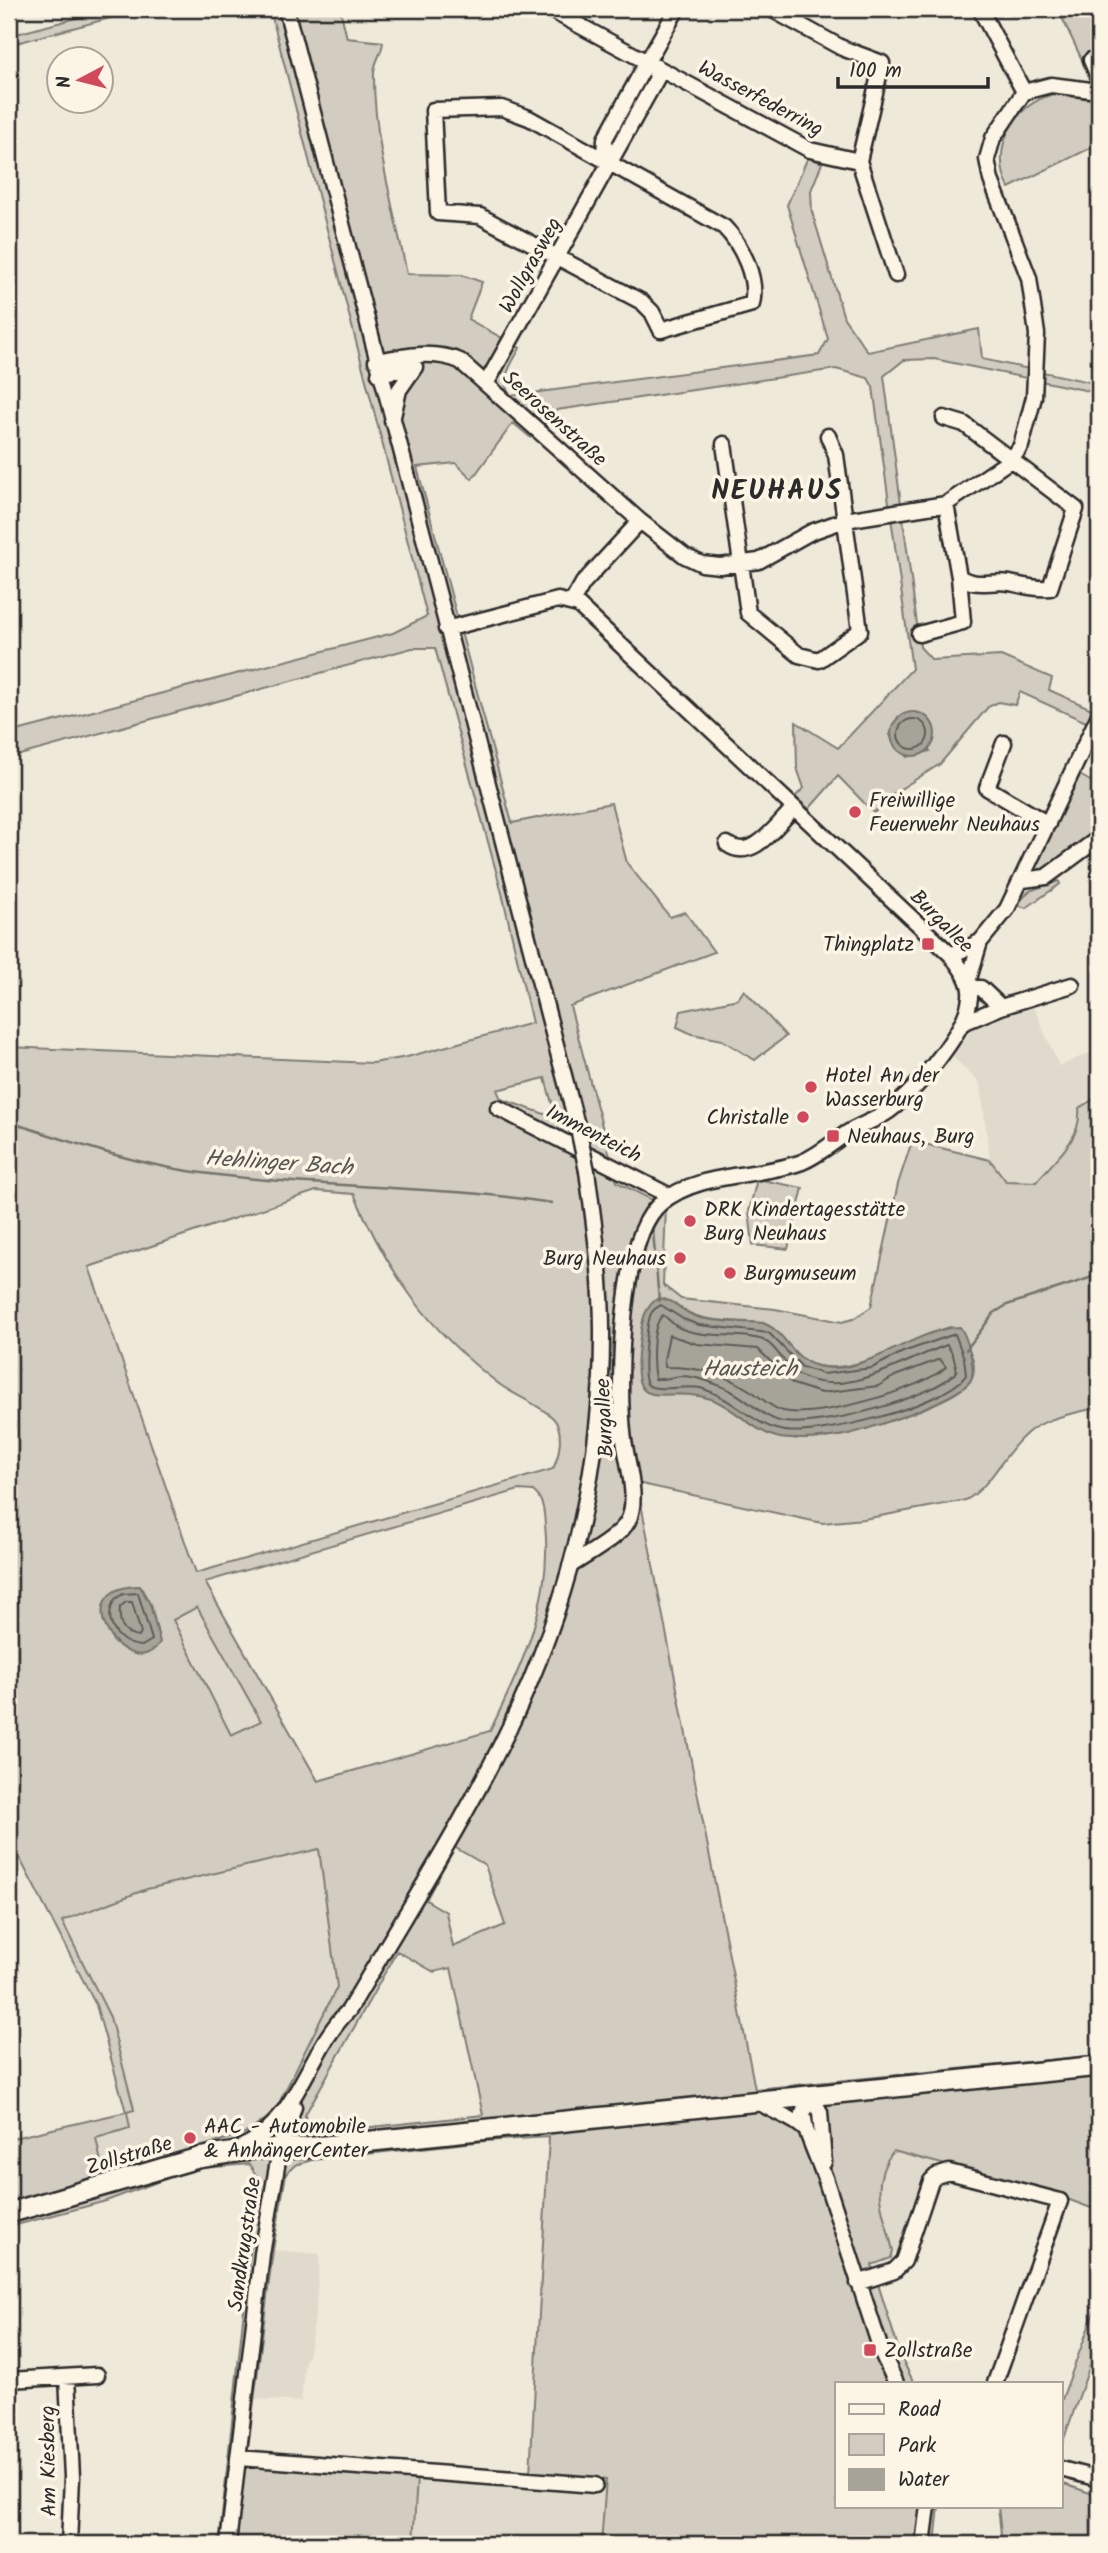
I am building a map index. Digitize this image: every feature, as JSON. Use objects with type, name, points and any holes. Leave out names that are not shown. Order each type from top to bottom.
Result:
[{"type":"main road","name":"Zollstraße","points":[[9,2213],[188,2160],[255,2149],[280,2149],[812,2097],[1099,2066]]},
{"type":"street","points":[[221,2155],[263,2136],[282,2115],[335,2024],[349,2010],[503,1739],[533,1674],[579,1535],[598,1408],[602,1330],[598,1257],[587,1171],[579,1133],[391,422],[286,9]]},
{"type":"street","name":"Wasserfederring","points":[[549,9],[648,60],[810,150],[859,161]]},
{"type":"street","points":[[648,60],[677,9]]},
{"type":"street","points":[[771,9],[842,48],[882,63],[859,161],[896,275]]},
{"type":"street","points":[[980,9],[1024,92]]},
{"type":"street","name":"Wollgrasweg","points":[[486,384],[657,78],[655,69],[648,60]]},
{"type":"street","points":[[1091,60],[1099,79]]},
{"type":"street","points":[[1012,459],[1021,446],[1034,397],[1037,334],[1024,261],[991,180],[987,159],[993,138],[1024,92],[1051,85],[1099,91]]},
{"type":"street","points":[[502,108],[529,118],[730,233],[746,263],[755,293],[752,304],[661,330],[652,312],[642,302],[558,258],[480,216],[438,213],[433,110],[502,108]]},
{"type":"street","name":"Seerosenstraße","points":[[377,367],[413,354],[460,361],[640,521],[685,556],[702,564],[741,564],[776,554],[811,532],[845,520],[946,504],[1012,459]]},
{"type":"street","points":[[377,367],[415,367],[437,356]]},
{"type":"street","points":[[391,422],[399,390],[415,367]]},
{"type":"street","points":[[944,418],[964,424],[1076,509],[1050,588],[1033,589],[1007,583],[971,584],[960,577]]},
{"type":"street","points":[[724,444],[748,613],[799,655],[819,660],[860,631],[836,455],[828,436]]},
{"type":"street","points":[[919,634],[964,622],[960,577],[946,504]]},
{"type":"street","points":[[446,629],[536,605],[563,600],[572,602],[583,583],[640,521]]},
{"type":"street","name":"Burgallee","points":[[570,1566],[624,1527],[630,1518],[631,1502],[622,1419],[629,1267],[646,1220],[670,1196],[810,1158],[891,1109],[955,1037],[965,1022],[969,985],[951,955],[572,602]]},
{"type":"street","points":[[1001,1007],[981,988],[969,985],[980,942],[1007,909],[1023,880],[1099,715]]},
{"type":"street","points":[[1004,743],[986,788],[1048,824]]},
{"type":"street","points":[[727,844],[743,850],[758,844],[793,808]]},
{"type":"street","points":[[1023,880],[1046,877],[1099,838]]},
{"type":"street","points":[[951,955],[980,942]]},
{"type":"street","points":[[965,1022],[1001,1007],[1072,985]]},
{"type":"street","name":"Immenteich","points":[[498,1108],[670,1196]]},
{"type":"street","points":[[579,1535],[606,1540]]},
{"type":"street","name":"Sandkrugstraße","points":[[228,2544],[262,2254],[280,2149],[296,2101],[349,2010]]},
{"type":"street","points":[[812,2097],[803,2113],[806,2130],[825,2178],[881,2353],[896,2382]]},
{"type":"street","points":[[812,2097],[820,2112],[825,2178]]},
{"type":"street","points":[[759,2102],[772,2112],[791,2117],[806,2130]]},
{"type":"street","points":[[858,2283],[894,2271],[904,2261],[932,2181],[942,2173],[949,2172],[1060,2201],[995,2382]]},
{"type":"street","name":"Am Kiesberg","points":[[9,2380],[97,2375]]},
{"type":"street","name":"Am Kiesberg","points":[[67,2377],[72,2477],[69,2544]]},
{"type":"street","points":[[239,2458],[595,2484]]},
{"type":"street","points":[[1062,2469],[1098,2477]]},
{"type":"street","points":[[923,2544],[928,2508]]},
{"type":"shaded area","points":[[1033,1005],[1059,1066],[1099,1049],[1099,1096],[1085,1101],[1074,1137],[1063,1154],[1036,1182],[1006,1181],[990,1160],[980,1083],[951,1055],[974,1027]]},
{"type":"shaded area","points":[[197,1607],[261,1722],[230,1735],[173,1620]]},
{"type":"shaded area","points":[[319,1849],[337,1987],[274,2113],[248,2132],[104,2177],[96,2138],[134,2110],[110,2017],[61,1921],[147,1889]]},
{"type":"shaded area","points":[[893,2151],[936,2163],[902,2254],[893,2251],[879,2205],[880,2176]]},
{"type":"shaded area","points":[[273,2250],[320,2254],[315,2317],[308,2358],[305,2358],[301,2402],[255,2399]]},
{"type":"shaded area","points":[[418,2465],[606,2480],[601,2544],[413,2544]]},
{"type":"green space","points":[[110,9],[144,9],[9,45],[9,36]]},
{"type":"green space","points":[[270,9],[340,9],[347,38],[383,42],[374,72],[377,123],[407,274],[462,275],[482,282],[468,319],[520,348],[506,377],[510,396],[819,355],[828,339],[787,205],[808,157],[822,163],[811,191],[812,212],[844,318],[868,352],[979,329],[982,359],[1099,384],[1099,393],[934,359],[904,360],[884,376],[920,647],[932,660],[1001,656],[1052,678],[1049,690],[1094,710],[1088,723],[1020,692],[1015,705],[998,702],[988,707],[940,764],[891,795],[874,813],[838,776],[809,809],[795,797],[804,788],[797,768],[796,722],[838,748],[912,669],[873,387],[868,378],[836,369],[557,410],[531,438],[513,423],[472,479],[456,463],[417,467],[512,823],[611,803],[627,863],[670,917],[685,912],[714,952],[570,1006],[617,1182],[666,1207],[663,1285],[681,1299],[775,1309],[842,1322],[853,1319],[871,1307],[898,1184],[912,1141],[990,1160],[1006,1181],[1036,1182],[1072,1139],[1079,1119],[1079,1108],[1099,1096],[1099,1407],[1040,1424],[1016,1444],[983,1486],[966,1500],[864,1519],[822,1523],[637,1483],[755,2089],[1099,2055],[1099,2211],[1054,2194],[893,2151],[885,2164],[879,2188],[880,2200],[893,2251],[891,2258],[872,2265],[901,2357],[914,2382],[835,2382],[835,2508],[939,2508],[935,2544],[601,2544],[606,2480],[530,2473],[549,2137],[485,2141],[312,2160],[295,2165],[286,2174],[273,2250],[246,2464],[417,2477],[413,2544],[219,2544],[257,2187],[257,2177],[249,2164],[192,2169],[106,2201],[9,2227],[9,2139],[126,2112],[96,2005],[9,1838],[9,1047],[373,1063],[407,1057],[532,1023],[502,893],[435,648],[412,648],[9,758],[9,733],[393,633],[427,616]],"holes":[[[898,717],[930,751],[907,757],[890,735]],[[545,1078],[556,1118],[501,1099],[497,1090]],[[316,1191],[354,1194],[381,1250],[431,1321],[474,1364],[499,1384],[541,1408],[557,1423],[559,1450],[553,1469],[196,1573],[89,1267]],[[676,1304],[685,1311],[706,1318],[763,1323],[776,1331],[801,1358],[822,1367],[859,1363],[950,1327],[965,1343],[974,1363],[972,1378],[965,1387],[952,1395],[892,1421],[828,1437],[798,1439],[775,1436],[766,1433],[719,1402],[683,1392]],[[519,1490],[533,1491],[541,1502],[544,1515],[546,1553],[540,1606],[524,1657],[490,1731],[318,1781],[205,1582]],[[151,1604],[158,1636],[114,1643],[104,1621]],[[197,1607],[261,1721],[231,1735],[173,1620]],[[454,1847],[485,1865],[505,1925],[453,1947],[446,1912],[426,1900]],[[319,1849],[337,1987],[274,2113],[248,2132],[104,2177],[96,2138],[130,2128],[127,2112],[134,2110],[110,2017],[62,1921],[147,1889]],[[397,1951],[434,1972],[451,1968],[483,2115],[316,2133],[306,2123],[305,2115]]]},
{"type":"green space","points":[[1058,9],[1099,9],[1099,96]]},
{"type":"green space","points":[[1054,94],[1099,100],[1099,144],[1009,188],[1002,159],[1009,130],[1016,118],[1027,108],[1039,99]]},
{"type":"green space","points":[[1078,774],[1099,786],[1099,833],[1050,872],[1032,873]]},
{"type":"green space","points":[[1059,881],[1060,884],[1026,908],[1017,905],[1029,891]]},
{"type":"green space","points":[[744,990],[786,1036],[755,1060],[722,1040],[692,1034],[677,1027],[681,1011],[738,999]]},
{"type":"green space","points":[[757,1179],[803,1188],[788,1249],[753,1245],[749,1211]]},
{"type":"green space","points":[[1099,2299],[1099,2340],[1062,2444],[1062,2399]]},
{"type":"green space","points":[[1062,2483],[1099,2496],[1099,2544],[1002,2544],[998,2508],[1062,2508]]},
{"type":"water","points":[[913,712],[928,719],[935,734],[928,749],[913,756],[898,749],[891,734],[898,719]]},
{"type":"water","name":"Hausteich","points":[[658,1298],[705,1319],[763,1323],[776,1331],[801,1358],[825,1368],[863,1362],[922,1336],[960,1327],[970,1353],[972,1376],[962,1388],[948,1397],[867,1429],[824,1438],[780,1438],[761,1431],[729,1408],[711,1399],[645,1391],[639,1383],[637,1368],[639,1345],[645,1313]]},
{"type":"water","points":[[140,1586],[150,1604],[160,1642],[147,1653],[133,1654],[119,1645],[108,1632],[103,1616],[105,1602],[116,1590]]},
{"type":"waterway","name":"Hehlinger Bach","points":[[9,1122],[120,1156],[188,1171],[552,1203]]},
{"type":"waterway","name":"Hehlinger Bach","points":[[653,1231],[659,1301]]},
{"type":"waterway","name":"Hehlinger Bach","points":[[966,1350],[994,1313],[1007,1305],[1099,1275]]},
{"type":"place","name":"Freiwillige Feuerwehr Neuhaus","points":[[855,812]]},
{"type":"place","name":"Thingplatz","points":[[928,944]]},
{"type":"place","name":"Hotel An der Wasserburg","points":[[811,1087]]},
{"type":"place","name":"Christalle","points":[[803,1117]]},
{"type":"place","name":"Neuhaus, Burg","points":[[833,1136]]},
{"type":"place","name":"DRK Kindertagesstätte Burg Neuhaus","points":[[690,1221]]},
{"type":"place","name":"Burg Neuhaus","points":[[680,1258]]},
{"type":"place","name":"Burgmuseum","points":[[730,1273]]},
{"type":"place","name":"AAC - Automobile & AnhängerCenter","points":[[190,2138]]},
{"type":"place","name":"Zollstraße","points":[[870,2350]]},
{"type":"district","name":"NEUHAUS","points":[[777,489]]}]
